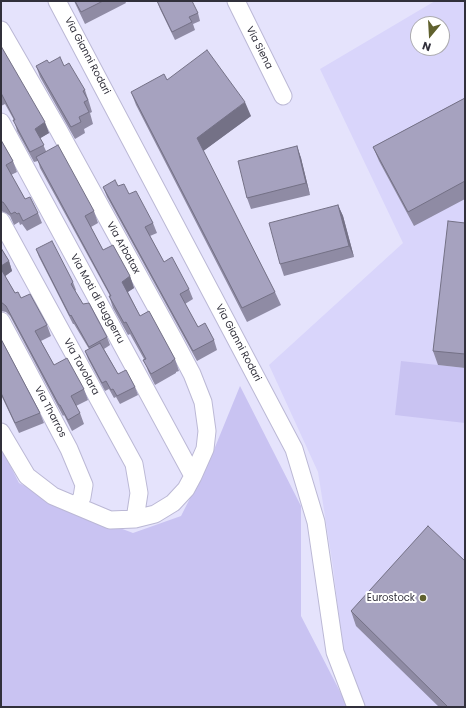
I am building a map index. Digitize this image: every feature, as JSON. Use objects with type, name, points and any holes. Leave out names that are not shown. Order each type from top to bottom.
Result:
[{"type":"street","name":"Via Gianni Rodari","points":[[57,1],[294,449],[316,522],[335,652],[356,707]]},
{"type":"street","name":"Via Siena","points":[[236,1],[283,96]]},
{"type":"street","name":"Via Arbatax","points":[[1,30],[58,129],[192,374],[203,402],[207,431],[205,449],[193,476],[186,489],[173,503],[155,514],[135,519],[110,520],[53,496],[27,476],[1,432]]},
{"type":"street","name":"Via Moti di Buggerru","points":[[1,122],[193,476]]},
{"type":"street","name":"Via Tavolara","points":[[1,221],[134,464],[139,493],[135,519]]},
{"type":"street","name":"Via Tharros","points":[[1,321],[69,449],[84,485],[82,497],[77,506]]},
{"type":"shaded area","points":[[435,1],[465,1],[465,707],[363,707],[344,660],[333,567],[318,472],[269,365],[403,243],[320,69]]},
{"type":"shaded area","points":[[401,361],[465,368],[465,423],[395,415]]},
{"type":"shaded area","points":[[240,386],[301,506],[301,616],[348,707],[1,707],[1,447],[19,483],[83,514],[133,533],[181,516],[211,457]]},
{"type":"building","points":[[75,1],[103,1],[81,12]]},
{"type":"building","points":[[157,1],[192,1],[198,13],[189,17],[192,22],[172,32]]},
{"type":"building","points":[[1,46],[45,122],[35,129],[44,145],[30,152],[1,93]]},
{"type":"building","points":[[207,50],[245,102],[197,138],[275,292],[242,308],[131,92],[164,74],[167,80]]},
{"type":"building","points":[[60,57],[64,66],[69,63],[85,90],[83,91],[88,100],[84,102],[89,112],[79,117],[81,122],[71,127],[36,66],[47,60],[49,63]]},
{"type":"building","points":[[465,98],[465,181],[408,212],[373,147]]},
{"type":"building","points":[[1,140],[13,161],[6,165],[25,199],[30,197],[38,213],[23,221],[19,213],[17,214],[15,212],[11,214],[3,202],[1,202]]},
{"type":"building","points":[[58,145],[94,211],[85,216],[103,250],[113,245],[130,276],[122,282],[140,316],[149,311],[175,359],[151,374],[143,360],[146,359],[126,322],[124,323],[109,296],[111,296],[36,157]]},
{"type":"building","points":[[297,146],[306,183],[247,198],[238,161]]},
{"type":"building","points":[[115,180],[118,186],[124,184],[129,194],[136,191],[153,223],[145,227],[164,262],[172,257],[189,289],[180,294],[198,327],[205,323],[214,340],[193,351],[103,187]]},
{"type":"building","points":[[338,205],[349,246],[280,264],[269,223]]},
{"type":"building","points":[[448,221],[465,223],[465,354],[433,351]]},
{"type":"building","points":[[52,241],[73,282],[71,284],[83,304],[89,303],[107,337],[89,347],[71,315],[70,316],[36,249]]},
{"type":"building","points":[[1,248],[9,261],[1,266]]},
{"type":"building","points":[[1,269],[15,293],[18,292],[21,298],[30,294],[47,325],[35,331],[54,365],[67,358],[84,389],[71,396],[80,413],[68,420],[6,306],[1,302]]},
{"type":"building","points":[[1,339],[40,413],[15,423],[1,393]]},
{"type":"building","points":[[100,343],[118,374],[126,370],[135,387],[117,396],[113,389],[111,390],[106,381],[102,383],[85,351]]},
{"type":"building","name":"Eurostock","points":[[428,526],[465,561],[465,705],[463,707],[448,707],[351,611]]},
{"type":"place","name":"Eurostock","points":[[423,598]]}]
